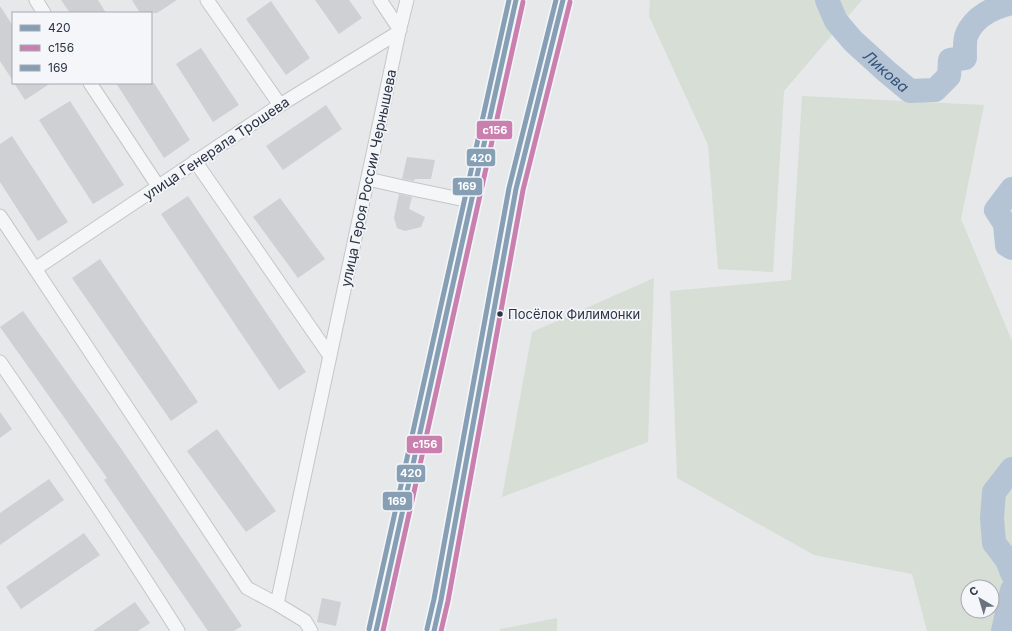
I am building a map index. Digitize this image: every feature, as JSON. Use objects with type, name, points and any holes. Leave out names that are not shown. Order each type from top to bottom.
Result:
[{"type":"main road","points":[[376,631],[470,201],[516,0]]},
{"type":"main road","points":[[434,631],[516,189],[562,0]]},
{"type":"street","points":[[36,0],[43,12]]},
{"type":"street","points":[[207,0],[280,105]]},
{"type":"street","points":[[380,0],[399,31]]},
{"type":"street","name":"улица Героя России Чернышева","points":[[276,604],[399,31],[407,0]]},
{"type":"street","name":"улица Генерала Трошева","points":[[35,268],[280,105],[399,31]]},
{"type":"street","points":[[91,84],[158,186]]},
{"type":"street","points":[[195,162],[330,356]]},
{"type":"street","points":[[368,179],[470,201]]},
{"type":"street","points":[[0,216],[247,588],[305,621],[311,631]]},
{"type":"street","points":[[0,362],[57,444],[140,570],[178,631]]},
{"type":"shaded area","points":[[650,0],[862,0],[784,91],[773,272],[718,269],[708,145],[649,16]]},
{"type":"shaded area","points":[[802,96],[984,105],[961,219],[1012,341],[1012,631],[927,631],[912,574],[814,555],[677,478],[670,291],[791,280]]},
{"type":"shaded area","points":[[654,278],[648,442],[502,497],[532,332]]},
{"type":"shaded area","points":[[557,618],[557,631],[500,631],[500,629]]},
{"type":"building","points":[[61,0],[98,0],[105,12],[69,12]]},
{"type":"building","points":[[132,0],[177,0],[157,13],[139,12]]},
{"type":"building","points":[[315,0],[349,0],[362,18],[339,34]]},
{"type":"building","points":[[271,1],[310,58],[286,75],[246,19]]},
{"type":"building","points":[[0,6],[12,24],[12,79],[0,61]]},
{"type":"building","points":[[201,48],[239,105],[213,122],[176,64]]},
{"type":"building","points":[[154,83],[190,140],[164,158],[117,84]]},
{"type":"building","points":[[15,84],[49,84],[25,100]]},
{"type":"building","points":[[70,101],[124,185],[93,204],[39,120]]},
{"type":"building","points":[[326,105],[342,129],[283,170],[266,146]]},
{"type":"building","points":[[12,136],[68,222],[38,241],[0,182],[0,144]]},
{"type":"building","points":[[407,157],[435,160],[431,179],[415,179],[414,181],[402,179]]},
{"type":"building","points":[[399,194],[412,197],[409,209],[425,217],[421,227],[405,231],[397,228],[394,218]]},
{"type":"building","points":[[188,196],[306,372],[279,390],[161,214]]},
{"type":"building","points":[[280,198],[325,259],[298,278],[253,217]]},
{"type":"building","points":[[100,259],[198,402],[171,421],[72,278]]},
{"type":"building","points":[[23,311],[120,447],[242,626],[234,631],[208,631],[104,480],[107,478],[0,327]]},
{"type":"building","points":[[0,412],[12,429],[0,438]]},
{"type":"building","points":[[217,429],[276,511],[246,532],[187,451]]},
{"type":"building","points":[[49,479],[64,500],[0,545],[0,513]]},
{"type":"building","points":[[84,533],[100,555],[21,609],[6,587]]},
{"type":"building","points":[[322,598],[341,602],[336,626],[317,622]]},
{"type":"building","points":[[135,602],[150,623],[138,631],[93,631]]},
{"type":"waterway","name":"Ликова","points":[[827,0],[836,21],[853,41],[910,91],[935,90],[949,76],[950,60],[965,58],[966,36],[975,22],[986,13],[1012,3]]},
{"type":"waterway","name":"Ликова","points":[[1012,189],[996,210],[1005,224],[1007,245],[1012,248]]},
{"type":"waterway","name":"Ликова","points":[[1012,469],[994,492],[992,518],[994,543],[1007,560],[1012,573]]},
{"type":"waterway","name":"Ликова","points":[[1003,631],[1012,590]]},
{"type":"transit line","name":"169","points":[[369,629],[509,0]]},
{"type":"transit line","name":"420","points":[[376,631],[516,0]]},
{"type":"transit line","name":"169","points":[[427,629],[434,599],[509,188],[556,0]]},
{"type":"transit line","name":"420","points":[[434,631],[441,600],[516,189],[563,0]]},
{"type":"transit line","name":"с156","points":[[383,631],[523,2]]},
{"type":"transit line","name":"с156","points":[[441,631],[448,601],[523,190],[570,2]]},
{"type":"place","name":"Посёлок Филимонки","points":[[500,314]]}]
